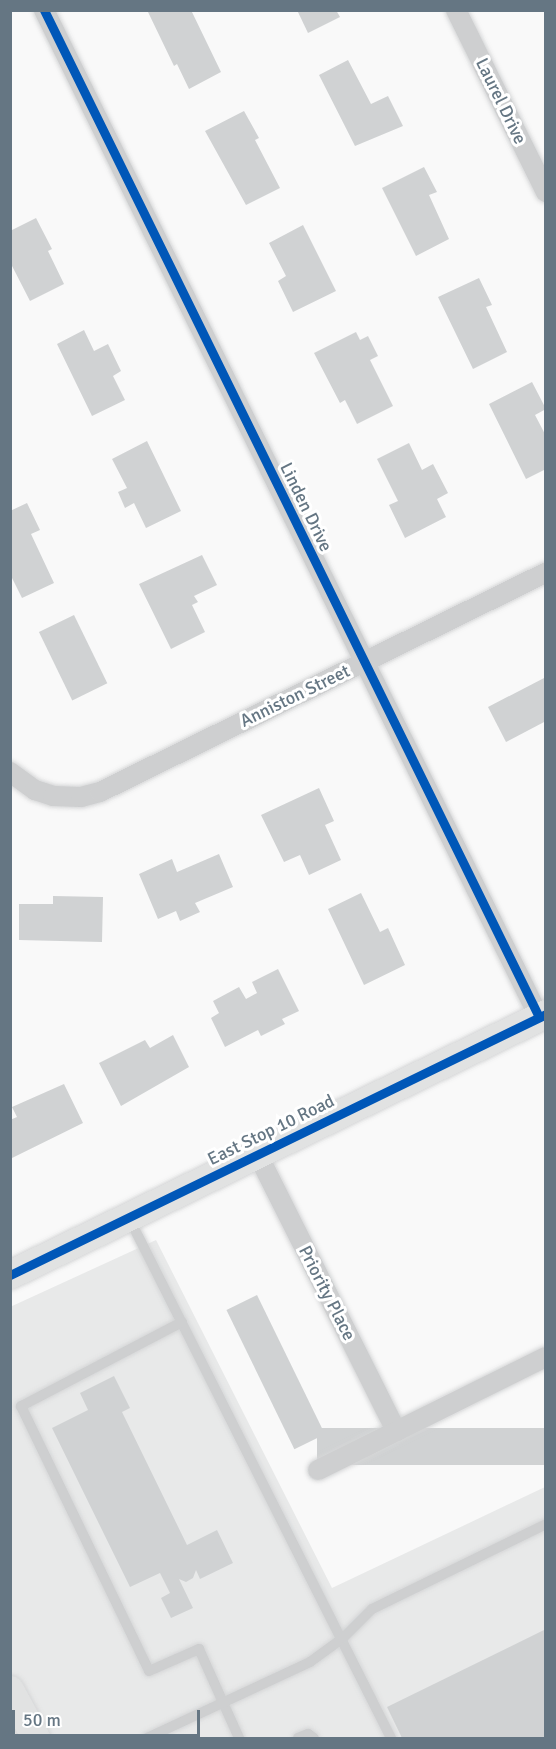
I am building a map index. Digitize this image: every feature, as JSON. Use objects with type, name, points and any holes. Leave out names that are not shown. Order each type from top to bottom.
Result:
[{"type":"street","name":"Linden Drive","points":[[44,10],[364,662],[542,1016]]},
{"type":"street","name":"Laurel Drive","points":[[456,10],[546,192]]},
{"type":"street","name":"Anniston Street","points":[[10,772],[40,792],[67,798],[100,792],[546,573]]},
{"type":"street","name":"East Stop 10 Road","points":[[10,1275],[542,1016]]},
{"type":"street","name":"Priority Place","points":[[258,1155],[396,1431]]},
{"type":"street","points":[[318,1470],[546,1357]]},
{"type":"street","points":[[10,1690],[36,1738]]},
{"type":"lane","points":[[129,1218],[392,1738]]},
{"type":"lane","points":[[182,1322],[21,1406],[149,1671],[199,1649],[239,1738]]},
{"type":"lane","points":[[147,1738],[310,1662],[342,1638],[372,1609],[546,1524]]},
{"type":"lane","points":[[298,1738],[308,1734],[314,1738]]},
{"type":"shaded area","points":[[156,1240],[332,1588],[545,1487],[545,1738],[11,1738],[10,1307]]},
{"type":"building","points":[[150,10],[191,10],[221,72],[189,89],[177,64],[174,66],[148,12]]},
{"type":"building","points":[[297,10],[336,10],[340,17],[308,33]]},
{"type":"building","points":[[348,60],[371,104],[388,96],[403,126],[355,146],[319,75]]},
{"type":"building","points":[[244,111],[259,138],[255,140],[280,188],[246,205],[205,131]]},
{"type":"building","points":[[424,167],[437,192],[429,195],[449,239],[416,256],[382,188]]},
{"type":"building","points":[[36,218],[52,249],[48,251],[64,284],[30,301],[10,262],[10,231]]},
{"type":"building","points":[[303,225],[336,291],[293,312],[278,281],[286,276],[269,243]]},
{"type":"building","points":[[479,278],[492,305],[486,307],[507,352],[473,369],[438,297]]},
{"type":"building","points":[[84,330],[94,351],[108,344],[121,371],[113,376],[125,400],[92,416],[57,344]]},
{"type":"building","points":[[356,332],[360,340],[368,336],[378,356],[370,360],[393,406],[357,424],[345,400],[340,403],[314,353]]},
{"type":"building","points":[[532,382],[546,409],[535,415],[546,436],[546,469],[526,479],[489,404]]},
{"type":"building","points":[[147,441],[181,511],[146,528],[134,503],[125,508],[118,492],[127,488],[112,459]]},
{"type":"building","points":[[409,443],[422,470],[433,464],[448,493],[437,499],[446,517],[405,538],[389,505],[398,501],[377,459]]},
{"type":"building","points":[[27,503],[40,530],[31,534],[54,583],[22,598],[10,574],[10,511]]},
{"type":"building","points":[[202,555],[217,585],[194,596],[198,602],[192,605],[205,632],[171,649],[139,584]]},
{"type":"building","points":[[74,615],[107,683],[72,700],[39,632]]},
{"type":"building","points":[[546,677],[546,721],[506,742],[488,707]]},
{"type":"building","points":[[319,788],[334,821],[325,825],[341,860],[309,875],[300,855],[284,862],[261,815]]},
{"type":"building","points":[[219,854],[233,887],[195,903],[200,912],[180,921],[176,911],[158,919],[139,874],[172,859],[177,872]]},
{"type":"building","points":[[361,893],[380,932],[388,928],[405,965],[364,985],[328,909]]},
{"type":"building","points":[[53,896],[103,897],[102,942],[19,940],[19,904],[53,904]]},
{"type":"building","points":[[278,969],[299,1011],[282,1019],[285,1024],[261,1036],[258,1030],[225,1047],[211,1018],[219,1013],[213,1001],[239,987],[246,999],[257,993],[252,982]]},
{"type":"building","points":[[173,1035],[189,1067],[121,1106],[99,1063],[145,1040],[150,1048]]},
{"type":"building","points":[[64,1084],[83,1123],[10,1159],[10,1120],[17,1117],[12,1107]]},
{"type":"building","points":[[257,1295],[325,1434],[294,1449],[226,1310]]},
{"type":"building","points":[[114,1376],[130,1408],[122,1412],[187,1545],[217,1530],[233,1563],[200,1579],[196,1570],[193,1578],[186,1582],[179,1579],[193,1608],[171,1618],[161,1598],[170,1593],[160,1573],[130,1587],[52,1428],[88,1410],[80,1393]]},
{"type":"building","points":[[317,1428],[546,1428],[546,1465],[317,1465]]},
{"type":"building","points":[[546,1629],[546,1738],[402,1738],[387,1707]]},
{"type":"cycle path","points":[[44,10],[539,1017]]},
{"type":"cycle path","points":[[10,1275],[546,1014]]}]
